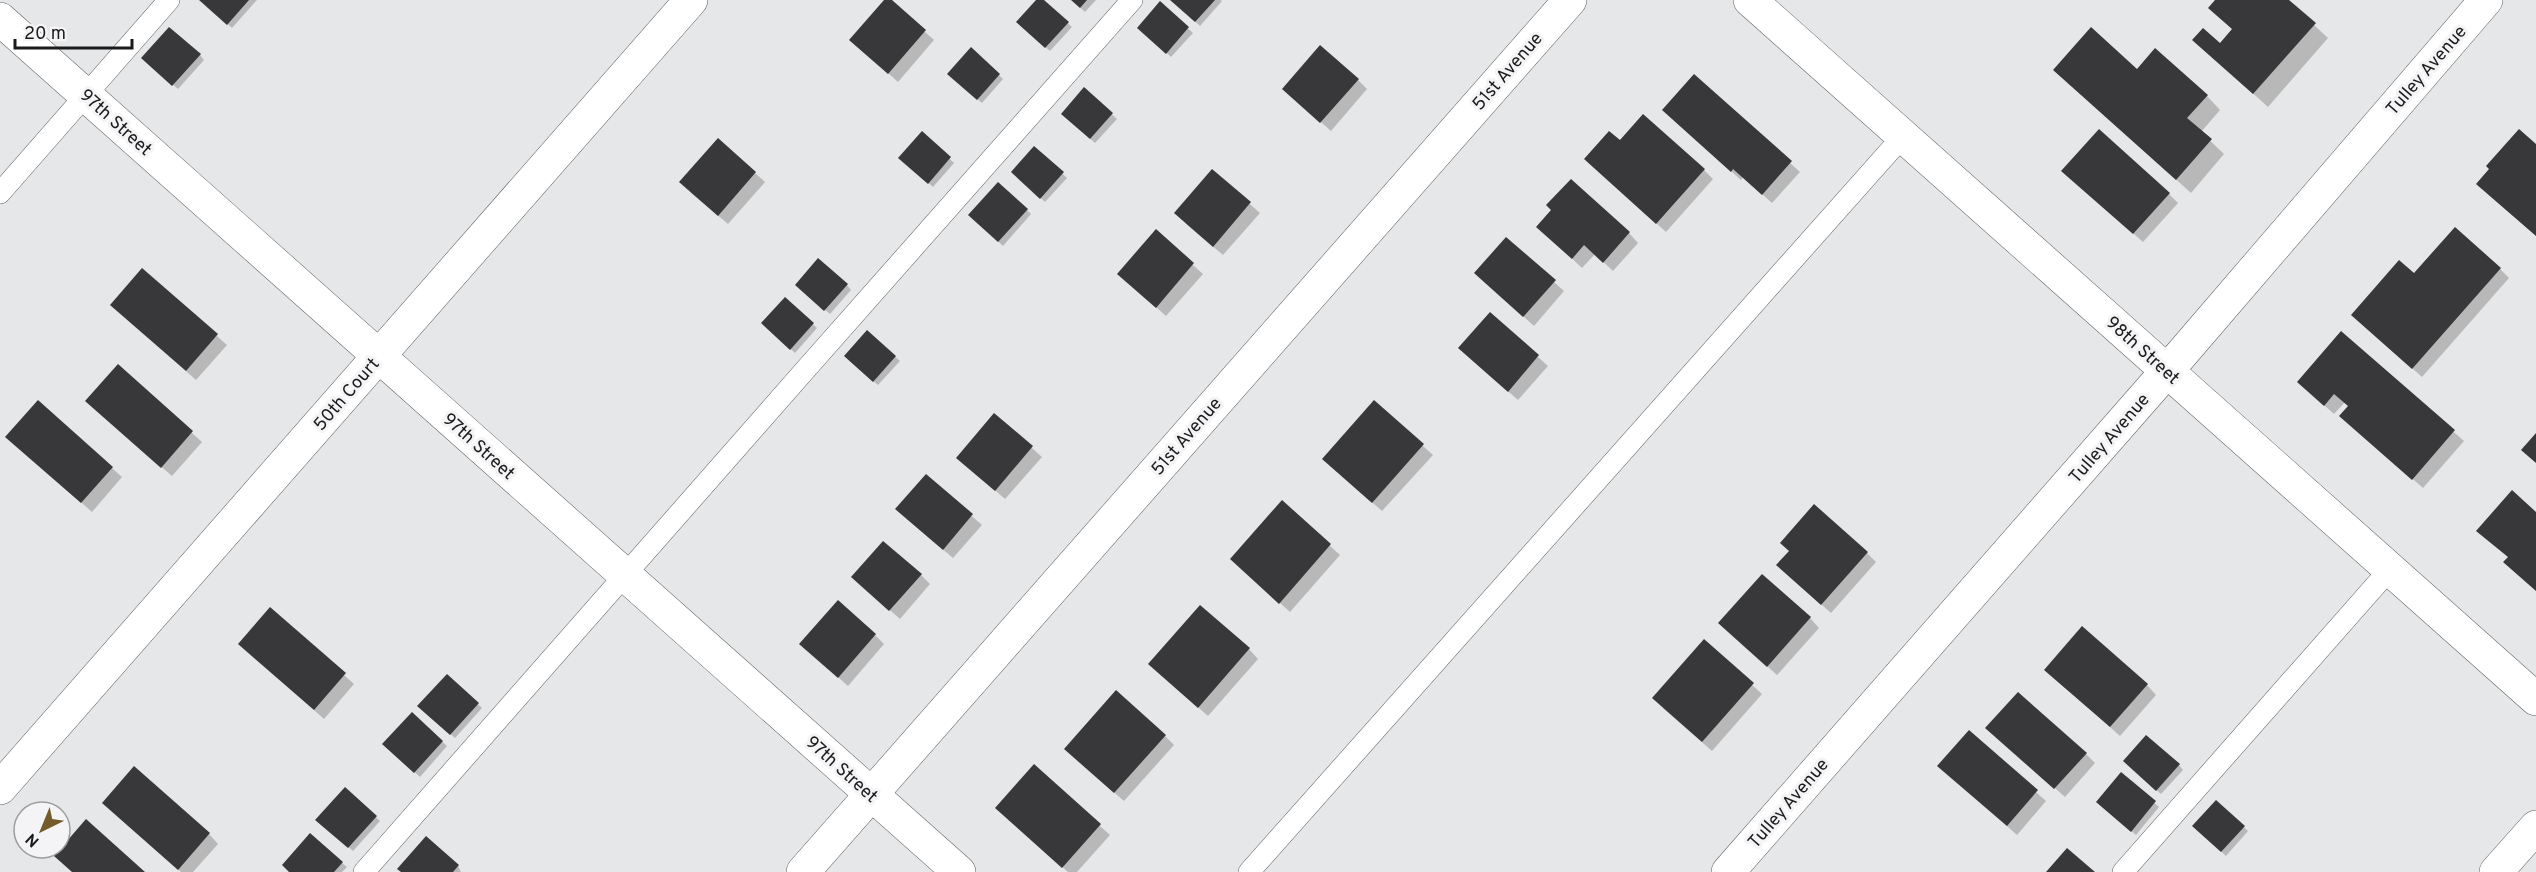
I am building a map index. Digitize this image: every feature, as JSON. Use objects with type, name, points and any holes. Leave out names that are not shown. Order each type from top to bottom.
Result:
[{"type":"street","name":"50th Court","points":[[0,788],[691,0]]},
{"type":"street","name":"51st Avenue","points":[[802,872],[1570,0]]},
{"type":"street","name":"98th Street","points":[[1750,0],[2536,699]]},
{"type":"street","name":"Tulley Avenue","points":[[1728,872],[2167,372],[2486,0]]},
{"type":"street","name":"97th Street","points":[[0,19],[959,872]]},
{"type":"street","points":[[2496,872],[2536,827]]},
{"type":"lane","points":[[0,193],[169,0]]},
{"type":"lane","points":[[364,872],[626,576],[930,225],[1132,0]]},
{"type":"lane","points":[[1249,872],[1903,136]]},
{"type":"lane","points":[[2123,872],[2390,569]]},
{"type":"building","points":[[199,0],[249,0],[227,25]]},
{"type":"building","points":[[884,0],[892,0],[926,30],[888,74],[849,40]]},
{"type":"building","points":[[1036,0],[1044,0],[1069,22],[1045,48],[1016,22]]},
{"type":"building","points":[[1071,0],[1087,0],[1080,8]]},
{"type":"building","points":[[1170,0],[1215,0],[1195,22]]},
{"type":"building","points":[[2215,0],[2289,0],[2316,23],[2253,94],[2192,40],[2203,28],[2220,43],[2232,29],[2208,8]]},
{"type":"building","points":[[1160,1],[1189,27],[1166,54],[1137,28]]},
{"type":"building","points":[[169,27],[201,54],[172,86],[141,58]]},
{"type":"building","points":[[2091,27],[2137,69],[2155,48],[2208,95],[2187,118],[2212,139],[2176,180],[2053,70]]},
{"type":"building","points":[[1320,45],[1359,79],[1320,123],[1282,89]]},
{"type":"building","points":[[971,47],[1000,74],[977,100],[947,74]]},
{"type":"building","points":[[1694,74],[1792,161],[1762,195],[1733,169],[1731,172],[1662,110]]},
{"type":"building","points":[[1084,87],[1113,113],[1090,139],[1061,114]]},
{"type":"building","points":[[1643,114],[1705,169],[1656,224],[1584,159],[1609,131],[1620,140]]},
{"type":"building","points":[[2099,129],[2170,193],[2133,234],[2061,171]]},
{"type":"building","points":[[2519,129],[2536,144],[2536,236],[2476,184],[2489,169],[2486,166]]},
{"type":"building","points":[[922,131],[951,157],[928,184],[898,158]]},
{"type":"building","points":[[718,138],[756,172],[718,216],[679,182]]},
{"type":"building","points":[[1034,146],[1064,172],[1040,199],[1011,172]]},
{"type":"building","points":[[1212,169],[1251,202],[1213,247],[1174,213]]},
{"type":"building","points":[[1571,179],[1630,232],[1603,263],[1584,245],[1572,259],[1536,227],[1551,210],[1546,205]]},
{"type":"building","points":[[998,182],[1028,209],[998,242],[968,215]]},
{"type":"building","points":[[2455,227],[2501,268],[2412,369],[2351,315],[2399,260],[2414,273]]},
{"type":"building","points":[[1156,229],[1194,263],[1156,308],[1117,274]]},
{"type":"building","points":[[1506,237],[1556,280],[1523,317],[1474,273]]},
{"type":"building","points":[[818,258],[848,284],[824,311],[795,285]]},
{"type":"building","points":[[142,268],[218,334],[186,371],[110,305]]},
{"type":"building","points":[[785,297],[814,323],[790,350],[761,323]]},
{"type":"building","points":[[1490,312],[1539,355],[1508,392],[1458,348]]},
{"type":"building","points":[[867,330],[896,356],[873,382],[844,356]]},
{"type":"building","points":[[2341,331],[2455,430],[2412,480],[2339,416],[2348,406],[2334,394],[2324,406],[2297,382]]},
{"type":"building","points":[[118,364],[193,431],[161,468],[85,401]]},
{"type":"building","points":[[38,400],[113,467],[81,503],[5,437]]},
{"type":"building","points":[[1374,400],[1424,444],[1372,503],[1322,459]]},
{"type":"building","points":[[994,413],[1033,446],[995,491],[956,458]]},
{"type":"building","points":[[2536,433],[2536,463],[2521,450]]},
{"type":"building","points":[[926,474],[973,514],[943,550],[895,509]]},
{"type":"building","points":[[2512,490],[2536,512],[2536,591],[2503,562],[2508,557],[2476,531]]},
{"type":"building","points":[[1282,500],[1331,544],[1279,604],[1230,559]]},
{"type":"building","points":[[1814,504],[1868,552],[1821,605],[1776,565],[1789,551],[1780,543]]},
{"type":"building","points":[[883,541],[922,574],[889,611],[851,577]]},
{"type":"building","points":[[1762,574],[1811,617],[1767,667],[1718,623]]},
{"type":"building","points":[[838,600],[876,634],[838,678],[799,644]]},
{"type":"building","points":[[1200,605],[1250,648],[1198,708],[1148,664]]},
{"type":"building","points":[[270,607],[346,673],[314,710],[238,644]]},
{"type":"building","points":[[2082,626],[2148,684],[2110,727],[2044,670]]},
{"type":"building","points":[[1704,639],[1754,683],[1702,742],[1652,698]]},
{"type":"building","points":[[447,674],[479,703],[450,735],[417,706]]},
{"type":"building","points":[[1116,690],[1166,735],[1114,793],[1064,749]]},
{"type":"building","points":[[2018,692],[2087,753],[2054,789],[1985,728]]},
{"type":"building","points":[[412,712],[443,741],[414,773],[382,744]]},
{"type":"building","points":[[1969,730],[2038,790],[2007,826],[1937,766]]},
{"type":"building","points":[[2146,735],[2180,764],[2156,791],[2123,761]]},
{"type":"building","points":[[1034,764],[1101,824],[1062,868],[995,808]]},
{"type":"building","points":[[134,766],[210,833],[178,870],[102,803]]},
{"type":"building","points":[[2121,772],[2156,801],[2131,832],[2096,802]]},
{"type":"building","points":[[345,787],[377,816],[348,848],[315,820]]},
{"type":"building","points":[[2216,800],[2245,826],[2221,852],[2192,826]]},
{"type":"building","points":[[86,819],[145,872],[72,872],[58,860],[72,860],[72,835]]},
{"type":"building","points":[[310,833],[343,862],[334,872],[289,872],[282,865]]},
{"type":"building","points":[[426,836],[459,865],[453,872],[401,872],[397,869]]},
{"type":"building","points":[[2067,848],[2095,872],[2046,872]]}]
